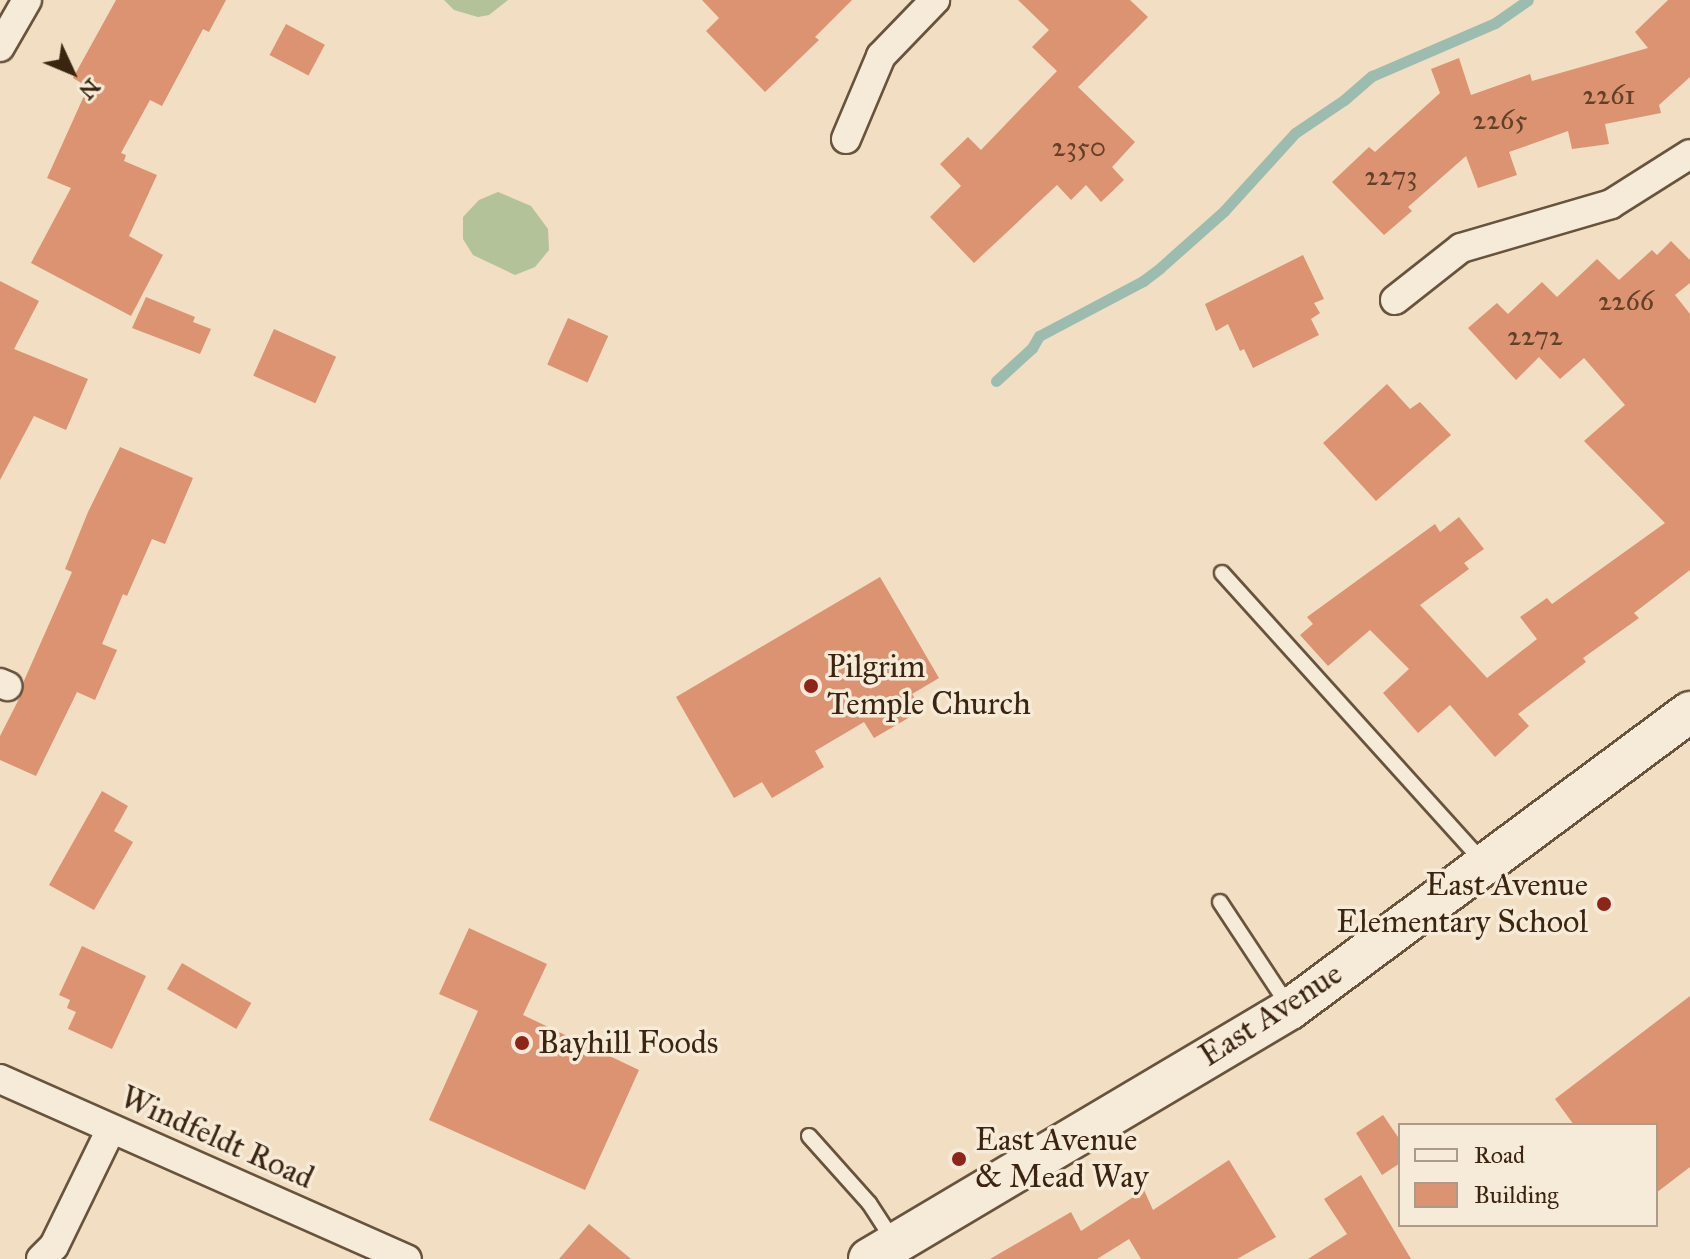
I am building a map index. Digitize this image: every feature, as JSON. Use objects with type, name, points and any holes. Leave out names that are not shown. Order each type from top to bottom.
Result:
[{"type":"street","points":[[0,47],[27,0]]},
{"type":"street","points":[[846,139],[881,56],[935,0]]},
{"type":"street","points":[[1395,300],[1461,248],[1611,204],[1690,154]]},
{"type":"street","name":"East Avenue","points":[[889,1254],[1290,1009],[1690,712]]},
{"type":"street","name":"Windfeldt Road","points":[[0,1079],[407,1259]]},
{"type":"street","points":[[41,1259],[54,1246],[111,1129]]},
{"type":"lane","points":[[1222,573],[1485,864]]},
{"type":"lane","points":[[1220,902],[1290,1009]]},
{"type":"lane","points":[[809,1136],[869,1203],[889,1254]]},
{"type":"green space","points":[[444,0],[508,0],[489,15],[478,17],[454,10]]},
{"type":"green space","points":[[498,192],[531,206],[548,229],[549,250],[535,267],[515,275],[473,255],[463,239],[463,217],[479,200]]},
{"type":"building","points":[[116,0],[226,0],[209,32],[203,29],[162,106],[150,100],[121,153],[126,155],[124,161],[157,175],[129,236],[163,255],[131,316],[31,263],[71,188],[47,178],[88,87],[73,78]]},
{"type":"building","points":[[702,0],[852,0],[815,37],[819,40],[765,92],[706,31],[719,18]]},
{"type":"building","points":[[1018,0],[1130,0],[1148,17],[1078,87],[1135,142],[1112,167],[1124,180],[1101,202],[1086,185],[1071,200],[1057,185],[974,263],[930,217],[961,186],[940,164],[968,137],[981,150],[1057,71],[1032,47],[1049,30]]},
{"type":"building","points":[[1668,0],[1690,0],[1690,77],[1659,105],[1661,113],[1605,124],[1609,144],[1572,149],[1568,131],[1509,152],[1517,175],[1478,188],[1466,156],[1408,207],[1412,211],[1384,235],[1332,182],[1369,147],[1375,152],[1440,93],[1431,69],[1459,58],[1471,95],[1530,74],[1532,81],[1648,48],[1635,32]]},
{"type":"building","points":[[286,24],[325,45],[308,76],[270,55]]},
{"type":"building","points":[[1671,241],[1690,260],[1690,283],[1675,295],[1690,314],[1690,570],[1634,613],[1639,618],[1583,658],[1586,662],[1518,714],[1529,726],[1495,757],[1450,705],[1418,733],[1383,693],[1409,669],[1370,630],[1328,666],[1300,635],[1313,624],[1307,617],[1435,524],[1440,532],[1459,517],[1484,549],[1464,563],[1469,569],[1420,605],[1487,678],[1537,639],[1520,617],[1547,598],[1552,604],[1665,523],[1584,441],[1625,405],[1584,358],[1560,379],[1539,357],[1516,380],[1468,328],[1497,303],[1508,314],[1542,282],[1557,297],[1597,259],[1619,280],[1652,250],[1657,255]]},
{"type":"building","points":[[1303,255],[1324,299],[1314,303],[1320,313],[1311,319],[1319,335],[1253,368],[1244,349],[1240,351],[1228,324],[1216,331],[1205,304]]},
{"type":"building","points":[[0,281],[39,301],[14,349],[88,379],[66,430],[34,416],[0,480]]},
{"type":"building","points":[[146,297],[195,317],[193,322],[211,329],[200,354],[132,328]]},
{"type":"building","points":[[568,318],[608,336],[587,382],[547,365]]},
{"type":"building","points":[[274,329],[336,357],[315,403],[253,376]]},
{"type":"building","points":[[1387,384],[1410,409],[1420,402],[1451,435],[1376,501],[1323,443]]},
{"type":"building","points":[[120,447],[193,478],[165,544],[152,539],[127,596],[123,594],[102,644],[117,650],[95,700],[77,692],[36,776],[0,760],[0,736],[22,693],[23,683],[72,572],[65,569],[88,512]]},
{"type":"building","name":"Pilgrim Temple Church","points":[[880,577],[939,678],[912,694],[922,710],[874,738],[864,722],[815,751],[824,767],[772,798],[762,782],[734,798],[676,697]]},
{"type":"building","points":[[102,791],[128,806],[114,831],[133,842],[94,910],[49,885]]},
{"type":"building","name":"Bayhill Foods","points":[[469,928],[547,964],[523,1015],[639,1070],[585,1190],[429,1120],[478,1011],[439,994]]},
{"type":"building","points":[[82,946],[146,976],[112,1049],[68,1029],[76,1012],[67,1008],[70,1000],[59,995]]},
{"type":"building","points":[[182,963],[251,1003],[236,1029],[167,989]]},
{"type":"building","points":[[1690,996],[1690,1167],[1658,1191],[1658,1123],[1573,1123],[1555,1099]]},
{"type":"building","points":[[1383,1115],[1398,1137],[1398,1164],[1382,1175],[1356,1133]]},
{"type":"building","points":[[1229,1160],[1276,1237],[1237,1259],[1141,1259],[1129,1239],[1097,1259],[990,1259],[1071,1212],[1081,1231],[1144,1190],[1153,1210]]},
{"type":"building","points":[[1361,1175],[1411,1259],[1308,1259],[1347,1234],[1324,1199]]},
{"type":"building","points":[[589,1224],[631,1259],[559,1259]]},
{"type":"waterway","points":[[996,381],[1032,348],[1039,336],[1143,281],[1160,268],[1224,211],[1295,133],[1344,100],[1372,76],[1495,23],[1528,0]]},
{"type":"place","name":"Pilgrim Temple Church","points":[[811,686]]},
{"type":"place","name":"East Avenue Elementary School","points":[[1604,904]]},
{"type":"place","name":"Bayhill Foods","points":[[522,1043]]},
{"type":"place","name":"East Avenue & Mead Way","points":[[959,1159]]}]
